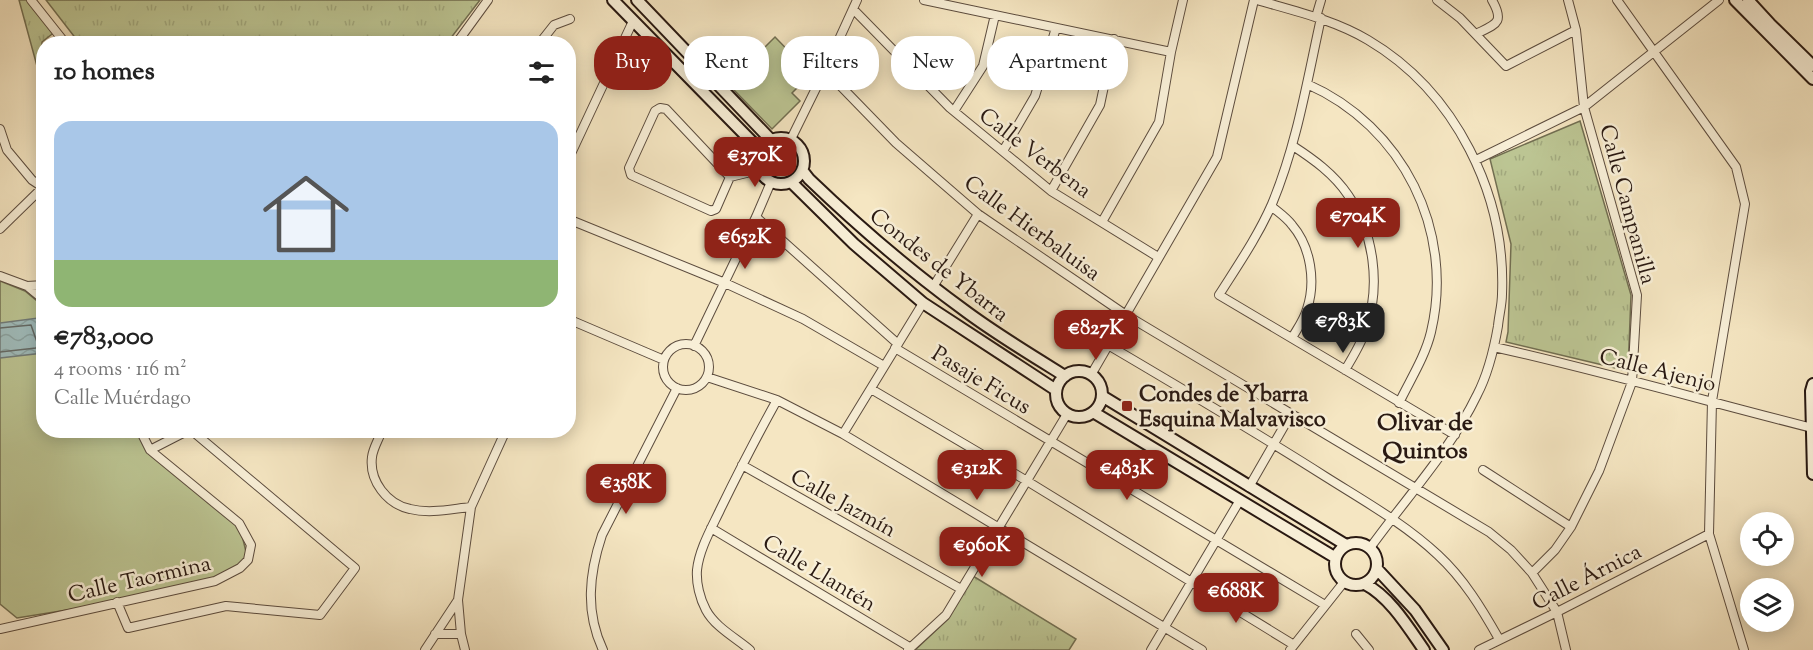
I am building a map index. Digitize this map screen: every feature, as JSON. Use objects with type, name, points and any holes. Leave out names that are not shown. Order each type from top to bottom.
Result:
[{"type":"main road","points":[[613,0],[758,148],[759,152]]},
{"type":"main road","points":[[636,0],[771,140]]},
{"type":"main road","points":[[1735,0],[1813,79]]},
{"type":"main road","points":[[1748,0],[1813,66]]},
{"type":"main road","points":[[786,138],[793,141],[801,151],[804,164],[802,170],[791,182],[777,184],[771,182],[759,170],[759,152],[771,140],[786,138]]},
{"type":"main road","name":"Condes de Ybarra","points":[[802,170],[808,179],[864,231],[933,287],[1000,335],[1065,376]]},
{"type":"main road","name":"Condes de Ybarra","points":[[791,182],[854,244],[923,303],[1056,390]]},
{"type":"main road","points":[[1077,371],[1091,375],[1099,383],[1102,396],[1100,402],[1093,412],[1080,417],[1067,414],[1058,404],[1056,390],[1061,380],[1077,371]]},
{"type":"main road","points":[[1813,384],[1811,391],[1813,474]]},
{"type":"main road","points":[[1102,396],[1346,545]]},
{"type":"main road","points":[[1093,412],[1336,558]]},
{"type":"main road","points":[[1365,584],[1377,569],[1376,557],[1370,548],[1358,543],[1346,545],[1336,558],[1336,571],[1344,582],[1350,585],[1365,584],[1374,589],[1407,625],[1424,650]]},
{"type":"main road","points":[[1377,569],[1415,610],[1443,650]]},
{"type":"street","points":[[31,0],[60,36]]},
{"type":"street","points":[[462,36],[488,0]]},
{"type":"street","points":[[840,36],[857,0]]},
{"type":"street","points":[[924,0],[1098,36]]},
{"type":"street","points":[[1102,222],[1159,122],[1183,0]]},
{"type":"street","points":[[1091,375],[1217,157],[1256,0],[1318,17],[1368,40],[1413,75],[1459,129],[1476,160],[1494,212],[1502,260],[1502,297],[1494,347],[1478,394],[1455,435],[1370,548]]},
{"type":"street","points":[[1321,0],[1307,84],[1293,146],[1270,206],[1254,239],[1219,295],[1455,435]]},
{"type":"street","points":[[1437,0],[1476,33],[1506,66],[1576,30]]},
{"type":"street","points":[[1476,33],[1498,21],[1499,16],[1492,0]]},
{"type":"street","name":"Calle Campanilla","points":[[1532,573],[1555,550],[1571,527],[1599,471],[1632,382],[1636,295],[1584,107],[1576,30],[1568,0]]},
{"type":"street","points":[[1617,0],[1736,166],[1745,204],[1712,401],[1708,534],[1744,650]]},
{"type":"street","points":[[1476,160],[1584,107],[1719,0]]},
{"type":"street","name":"Calle Verbena","points":[[852,9],[954,111],[1051,191],[1158,257]]},
{"type":"street","points":[[954,111],[983,66],[995,15]]},
{"type":"street","points":[[545,36],[554,25],[570,19]]},
{"type":"street","points":[[576,135],[633,21]]},
{"type":"street","points":[[1003,152],[1035,96],[1056,28]]},
{"type":"street","points":[[1128,42],[1171,52]]},
{"type":"street","points":[[1307,84],[1348,107],[1387,144],[1403,165],[1414,186],[1433,239],[1437,287],[1435,312],[1422,357],[1399,403]]},
{"type":"street","points":[[793,141],[792,137],[815,90]]},
{"type":"street","name":"Calle Hierbaluisa","points":[[845,90],[896,142],[978,214],[1126,315],[1489,532],[1511,550],[1532,573],[1557,612],[1566,650]]},
{"type":"street","points":[[1051,191],[1100,105],[1103,90]]},
{"type":"street","points":[[660,108],[666,109],[730,177],[716,209],[711,211],[630,175],[629,168],[655,111],[660,108]]},
{"type":"street","points":[[0,129],[7,150],[36,183]]},
{"type":"street","points":[[1293,146],[1329,173],[1348,195],[1370,243],[1373,296],[1366,328],[1358,349],[1345,370]]},
{"type":"street","points":[[730,177],[759,170]]},
{"type":"street","points":[[694,346],[771,182]]},
{"type":"street","points":[[0,229],[36,195]]},
{"type":"street","points":[[1270,206],[1292,225],[1300,236],[1309,259],[1311,290],[1308,307],[1292,338]]},
{"type":"street","points":[[933,287],[978,214]]},
{"type":"street","name":"Pasaje Ficus","points":[[756,217],[897,346],[1325,605]]},
{"type":"street","points":[[576,222],[725,283],[803,319],[884,366]]},
{"type":"street","points":[[0,276],[27,286],[36,293]]},
{"type":"street","points":[[27,286],[36,285]]},
{"type":"street","points":[[843,434],[923,303]]},
{"type":"street","points":[[576,322],[664,360]]},
{"type":"street","points":[[680,345],[694,346],[708,362],[707,377],[697,387],[684,390],[676,388],[666,379],[664,360],[668,353],[680,345]]},
{"type":"street","points":[[1108,345],[1274,444],[1392,518],[1438,554],[1462,581],[1482,609],[1499,639]]},
{"type":"street","name":"Calle Ajenjo","points":[[1494,347],[1562,362],[1812,428]]},
{"type":"street","points":[[707,377],[777,400],[843,434],[1202,650]]},
{"type":"street","points":[[603,650],[591,613],[590,591],[594,560],[602,535],[676,388]]},
{"type":"street","points":[[871,389],[1191,582],[1292,647],[1344,582]]},
{"type":"street","points":[[750,650],[716,623],[707,611],[701,597],[696,573],[711,528],[777,400]]},
{"type":"street","points":[[909,649],[946,615],[1067,414]]},
{"type":"street","points":[[1249,487],[1291,414]]},
{"type":"street","name":"Calle Taormina","points":[[0,629],[215,581],[240,568],[248,560],[251,545],[239,523],[150,450],[144,438]]},
{"type":"street","points":[[150,450],[174,438]]},
{"type":"street","points":[[117,602],[128,628],[226,606],[320,615],[355,568],[200,438]]},
{"type":"street","points":[[379,438],[372,456],[373,465],[378,488],[388,498],[408,509],[430,511],[471,507]]},
{"type":"street","points":[[465,650],[458,600],[471,507],[502,438]]},
{"type":"street","name":"Calle Jazmín","points":[[742,465],[961,589]]},
{"type":"street","points":[[1483,470],[1571,527]]},
{"type":"street","points":[[1151,650],[1240,500]]},
{"type":"street","name":"Calle Llantén","points":[[711,528],[909,649]]},
{"type":"street","name":"Calle Árnica","points":[[1479,650],[1708,534]]},
{"type":"street","points":[[425,650],[458,600]]},
{"type":"street","points":[[435,634],[461,634]]},
{"type":"street","points":[[1356,634],[1369,650]]},
{"type":"green space","points":[[19,0],[31,0],[56,31],[50,36],[36,36],[36,62]]},
{"type":"green space","points":[[46,0],[480,0],[452,36],[74,36]]},
{"type":"green space","points":[[775,37],[781,43],[781,90],[795,90],[792,93],[800,101],[772,129],[734,90],[769,90],[769,43]]},
{"type":"green space","points":[[1580,121],[1631,295],[1628,371],[1506,342],[1511,244],[1490,159]]},
{"type":"green space","points":[[0,281],[25,291],[36,300],[36,438],[142,438],[150,450],[239,523],[248,560],[215,581],[117,602],[17,618],[0,604]]},
{"type":"green space","points":[[973,576],[1076,639],[1069,650],[915,650],[948,619]]},
{"type":"water","points":[[36,318],[36,354],[0,358],[0,323]]},
{"type":"place","name":"Condes de Ybarra Esquina Malvavisco","points":[[1127,406]]},
{"type":"district","name":"Olivar de Quintos","points":[[1425,436]]}]
